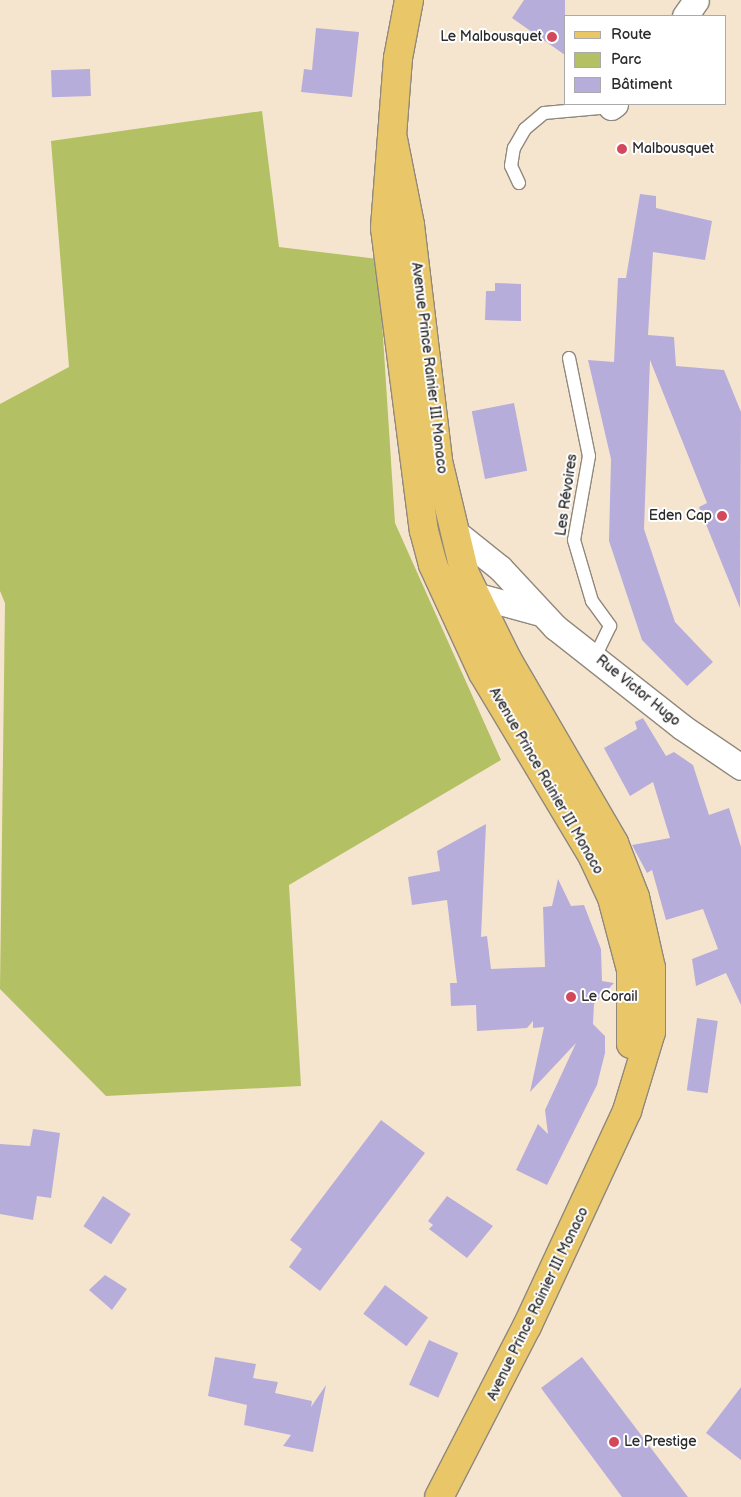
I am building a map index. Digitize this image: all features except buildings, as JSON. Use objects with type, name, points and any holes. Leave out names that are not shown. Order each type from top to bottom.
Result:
[{"type":"main road","name":"Avenue Prince Rainier III Monaco","points":[[410,0],[398,58],[385,228],[418,491],[433,565],[462,632],[619,887],[651,968],[651,1032],[627,1111],[577,1222],[440,1495]]},
{"type":"main road","name":"Avenue Prince Rainier III Monaco","points":[[393,139],[410,225],[438,461],[467,587],[614,843],[619,887]]},
{"type":"main road","points":[[462,632],[466,612],[467,587]]},
{"type":"street","points":[[686,15],[696,0]]},
{"type":"street","name":"Avenue Prince Rainier III Monaco","points":[[418,491],[467,587]]},
{"type":"street","name":"Rue Victor Hugo","points":[[455,532],[500,568],[537,612],[682,727],[741,767]]},
{"type":"street","points":[[467,587],[500,568]]},
{"type":"street","name":"Rue Victor Hugo","points":[[467,587],[537,612]]},
{"type":"lane","points":[[519,183],[511,166],[514,148],[525,129],[544,113],[613,105]]},
{"type":"lane","name":"Les Révoires","points":[[569,358],[589,456],[574,540],[592,601],[610,626],[595,657]]},
{"type":"green space","points":[[262,111],[279,247],[378,259],[395,523],[501,760],[289,885],[301,1086],[106,1096],[0,989],[5,603],[0,591],[0,404],[69,367],[51,141]]},
{"type":"place","name":"Le Malbousquet","points":[[552,37]]},
{"type":"place","name":"Malbousquet","points":[[622,149]]},
{"type":"place","name":"Eden Cap","points":[[722,516]]},
{"type":"place","name":"Le Corail","points":[[571,997]]},
{"type":"place","name":"Le Prestige","points":[[614,1442]]}]
